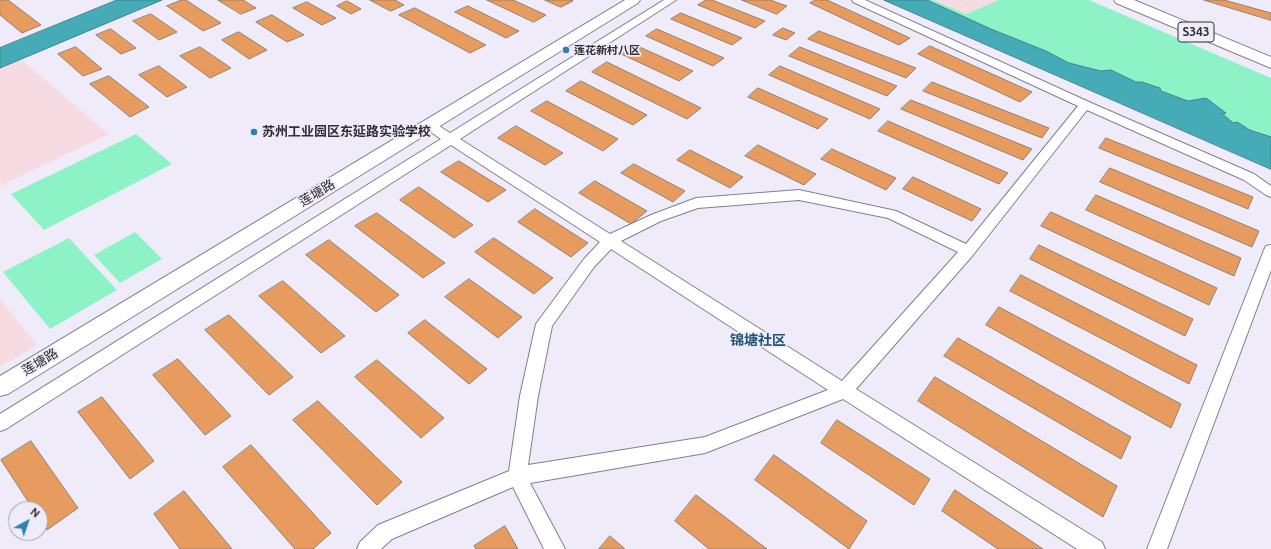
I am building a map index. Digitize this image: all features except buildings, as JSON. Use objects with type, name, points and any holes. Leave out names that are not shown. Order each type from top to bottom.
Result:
[{"type":"main road","name":"S343","points":[[1121,0],[1271,63]]},
{"type":"main road","name":"S343","points":[[1138,0],[1271,54]]},
{"type":"street","name":"莲塘路","points":[[0,387],[634,0]]},
{"type":"street","points":[[0,423],[672,0]]},
{"type":"street","points":[[857,0],[1085,105],[1249,177],[1271,192]]},
{"type":"street","points":[[367,549],[384,532],[517,476],[705,446],[844,391],[968,251],[1085,105]]},
{"type":"street","points":[[429,125],[611,240],[844,391],[1095,549]]},
{"type":"street","points":[[555,549],[517,476],[529,396],[544,324],[589,263],[611,240],[656,218],[696,203],[798,195],[890,214],[968,251]]},
{"type":"street","points":[[1157,549],[1271,250]]},
{"type":"shaded area","points":[[933,0],[999,0],[966,14]]},
{"type":"shaded area","points":[[21,59],[109,134],[0,186],[0,68]]},
{"type":"shaded area","points":[[0,299],[37,345],[0,367]]},
{"type":"green space","points":[[927,0],[933,0],[966,14],[999,0],[1089,0],[1271,78],[1271,137],[1233,123],[1206,98],[1188,101],[1142,82],[1136,82],[1111,70],[1101,71],[1069,63],[1046,51],[991,29]]},
{"type":"green space","points":[[136,134],[172,164],[44,230],[11,194]]},
{"type":"green space","points":[[135,232],[162,259],[120,283],[94,255]]},
{"type":"green space","points":[[69,238],[117,290],[50,329],[3,272]]},
{"type":"water","points":[[117,0],[162,0],[0,68],[0,48]]},
{"type":"water","points":[[884,0],[927,0],[991,29],[1046,51],[1069,63],[1101,71],[1111,70],[1136,82],[1142,82],[1160,88],[1161,91],[1188,101],[1206,98],[1226,113],[1223,114],[1233,123],[1237,122],[1250,130],[1271,137],[1271,169]]},
{"type":"place","name":"莲花新村八区","points":[[566,50]]},
{"type":"place","name":"苏州工业园区东延路实验学校","points":[[254,132]]},
{"type":"district","name":"锦塘社区","points":[[758,340]]}]
